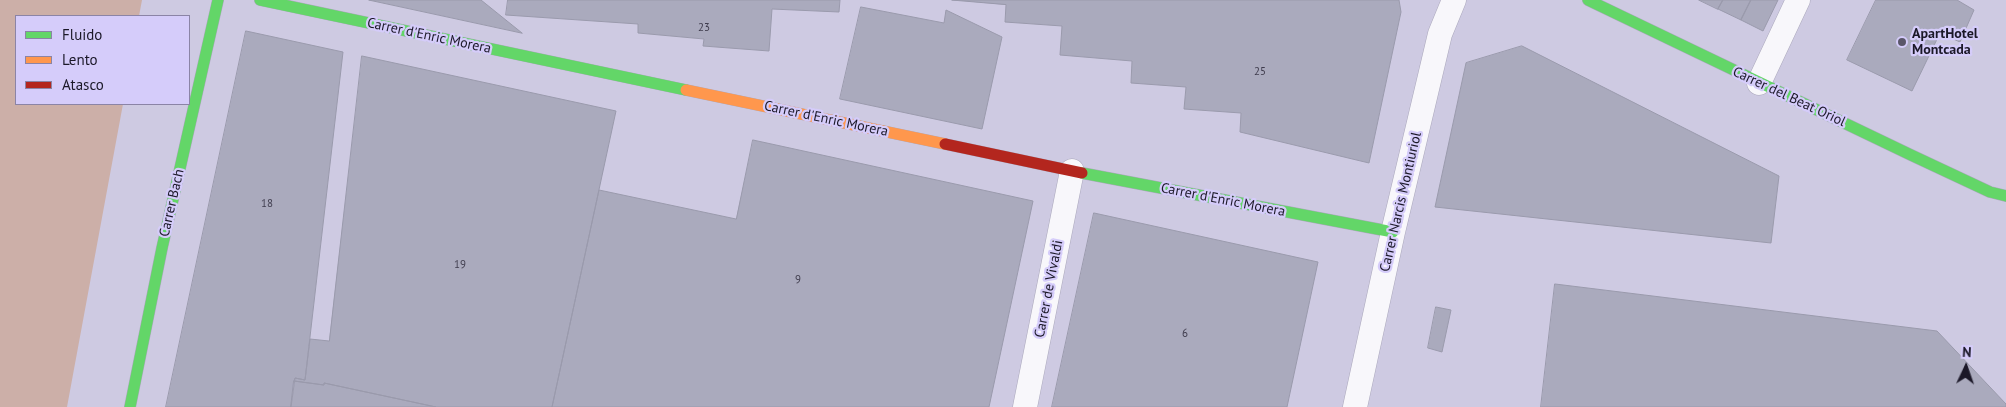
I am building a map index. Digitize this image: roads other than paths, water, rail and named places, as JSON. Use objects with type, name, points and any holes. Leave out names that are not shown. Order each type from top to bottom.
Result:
[{"type":"street","name":"Carrer Bach","points":[[130,407],[162,248],[218,0]]},
{"type":"street","name":"Carrer d'Enric Morera","points":[[260,0],[1072,171],[1393,232]]},
{"type":"street","name":"Carrer Narcis Montiuriol","points":[[1355,407],[1393,232],[1440,34],[1454,0]]},
{"type":"street","name":"Carrer del Beat Oriol","points":[[1588,0],[2001,198]]},
{"type":"street","points":[[1759,83],[1798,0]]},
{"type":"street","name":"Carrer de Vivaldi","points":[[1025,407],[1072,171]]},
{"type":"place","name":"ApartHotel Montcada","points":[[1902,42]]}]
